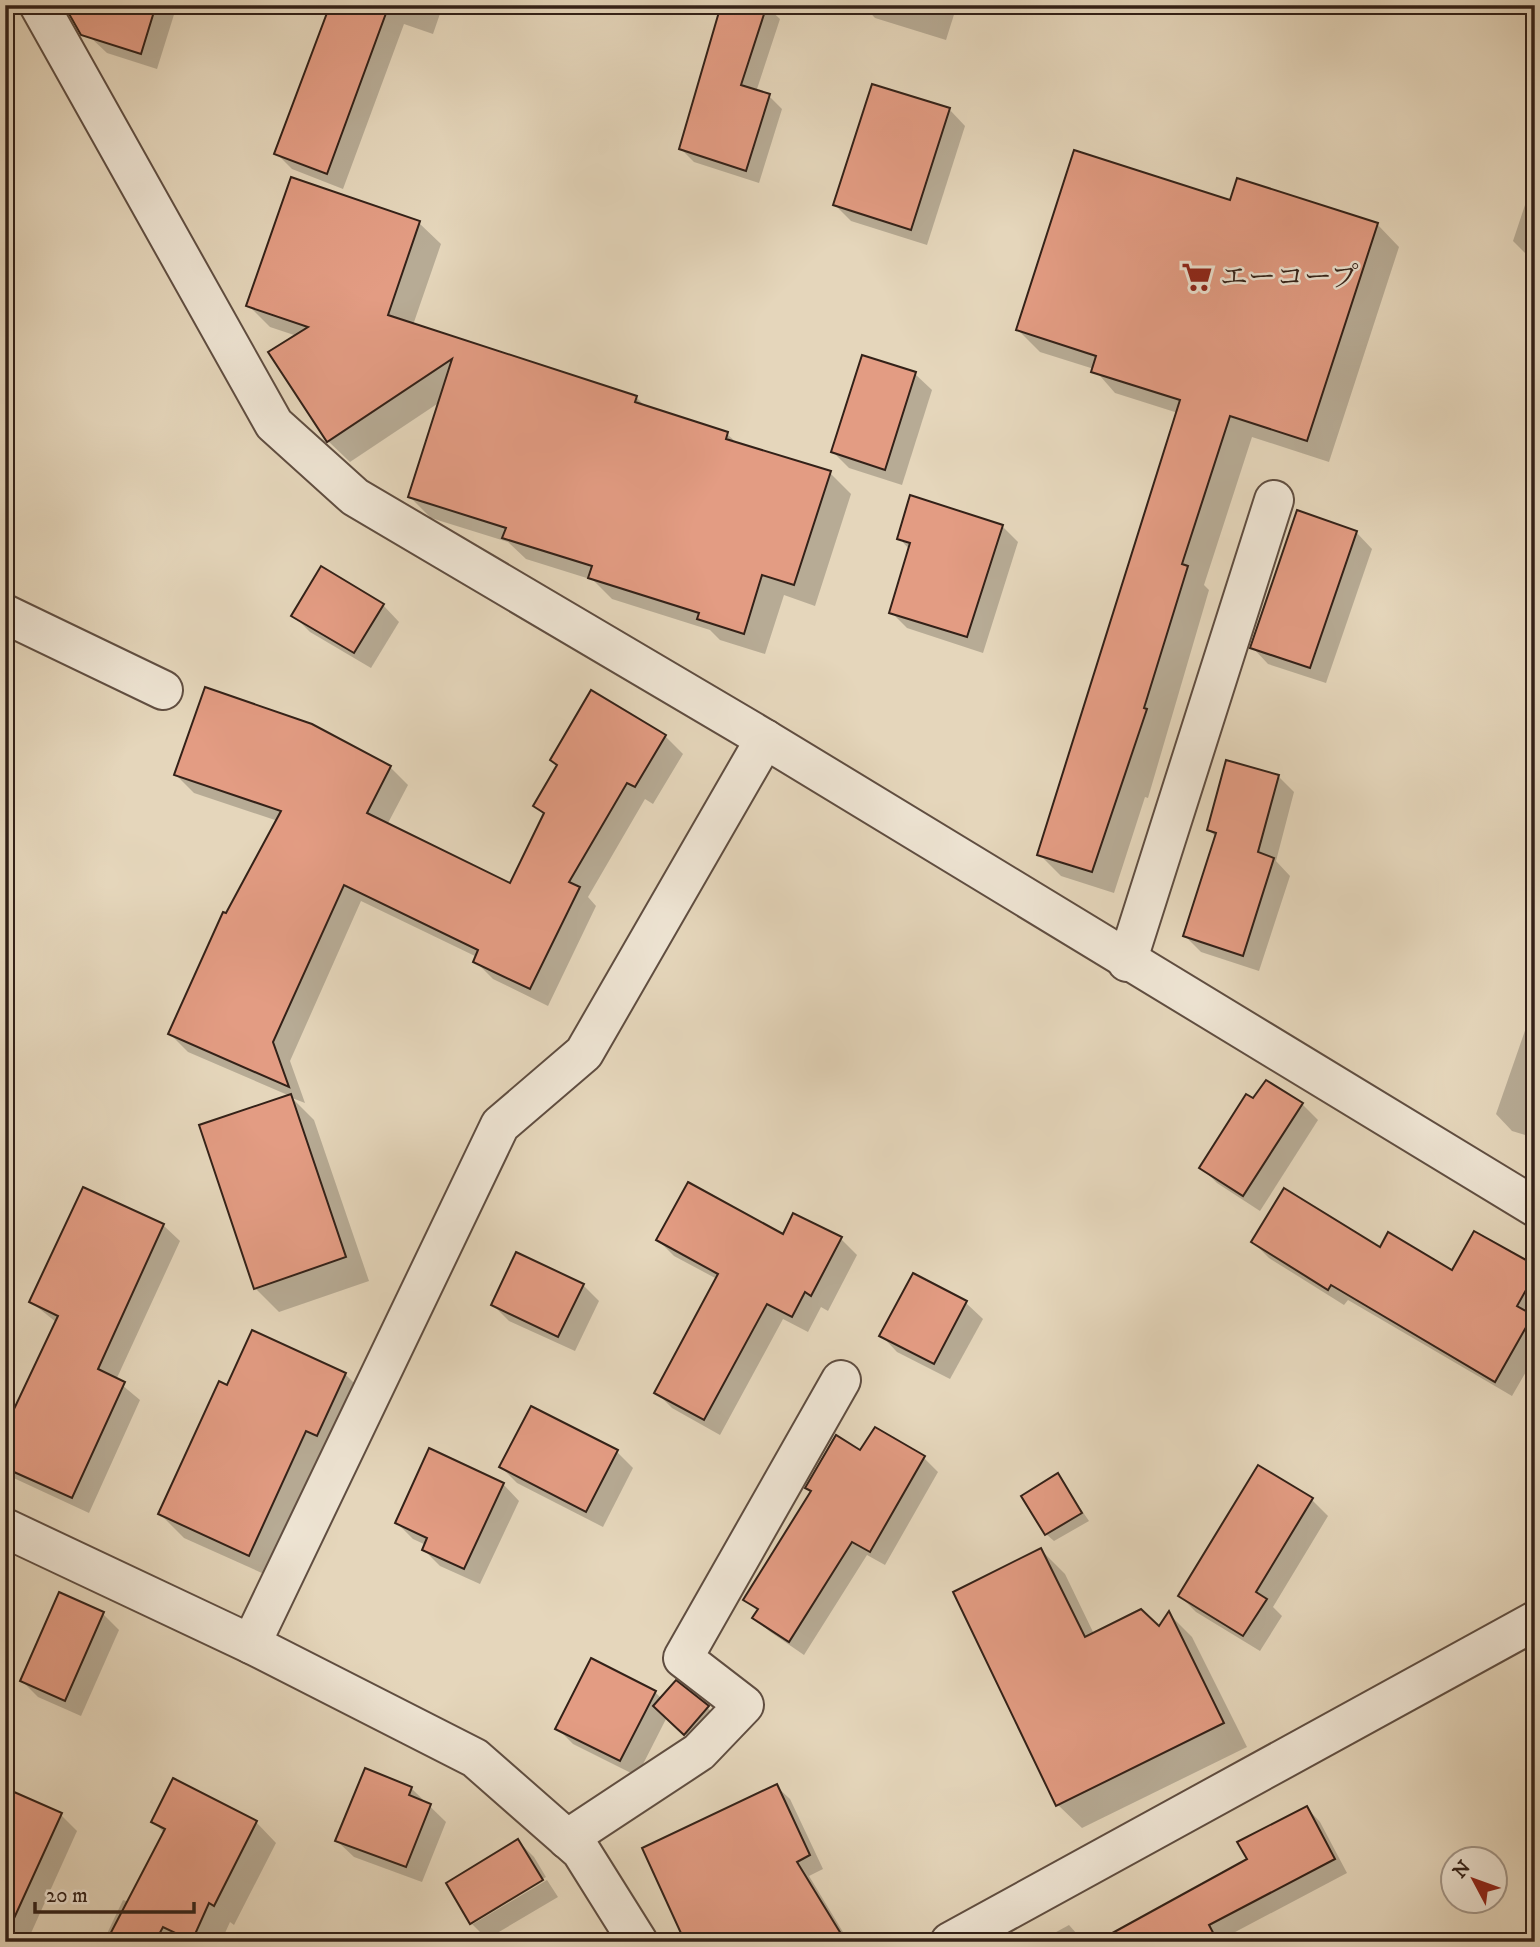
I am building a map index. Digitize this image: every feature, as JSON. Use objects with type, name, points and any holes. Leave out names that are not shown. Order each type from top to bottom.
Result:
[{"type":"street","points":[[39,5],[274,424],[355,497],[765,739],[1127,962],[1535,1207]]},
{"type":"street","points":[[1127,962],[1274,500]]},
{"type":"street","points":[[5,614],[163,690]]},
{"type":"street","points":[[251,1644],[500,1125],[584,1053],[765,739]]},
{"type":"street","points":[[567,1839],[699,1752],[744,1705],[683,1658],[841,1380]]},
{"type":"street","points":[[5,1528],[251,1644],[475,1758],[581,1851],[638,1942]]},
{"type":"street","points":[[975,1936],[1535,1621]]},
{"type":"building","points":[[64,5],[156,5],[141,54],[81,35]]},
{"type":"building","points":[[330,5],[389,5],[327,174],[274,154]]},
{"type":"building","points":[[721,5],[767,5],[741,85],[770,94],[746,171],[679,149]]},
{"type":"building","points":[[872,84],[950,108],[911,230],[833,205]]},
{"type":"building","name":"エーコープ","points":[[1074,150],[1230,200],[1237,178],[1378,223],[1307,441],[1230,416],[1182,564],[1188,566],[1144,708],[1147,709],[1092,872],[1037,855],[1180,400],[1091,372],[1096,356],[1016,330]]},
{"type":"building","points":[[291,177],[420,221],[388,315],[637,396],[635,402],[728,432],[726,439],[831,471],[794,585],[762,575],[744,634],[697,619],[699,613],[588,578],[592,566],[502,538],[506,528],[408,497],[452,359],[327,442],[268,352],[308,327],[246,306]]},
{"type":"building","points":[[862,355],[916,372],[885,470],[831,452]]},
{"type":"building","points":[[910,495],[1003,525],[967,637],[889,613],[910,543],[897,539]]},
{"type":"building","points":[[1297,510],[1357,531],[1310,668],[1250,648]]},
{"type":"building","points":[[321,566],[384,604],[354,653],[291,616]]},
{"type":"building","points":[[205,687],[312,724],[391,766],[367,813],[510,883],[544,813],[533,806],[557,765],[550,760],[591,690],[666,735],[635,787],[627,783],[569,882],[580,887],[530,989],[473,962],[478,950],[344,885],[273,1042],[289,1087],[168,1034],[223,912],[226,913],[281,811],[174,775]]},
{"type":"building","points":[[1226,760],[1279,775],[1258,852],[1274,858],[1243,956],[1183,936],[1216,833],[1207,830]]},
{"type":"building","points":[[1266,1080],[1303,1103],[1243,1196],[1199,1168],[1246,1094],[1253,1098]]},
{"type":"building","points":[[291,1094],[346,1257],[254,1289],[199,1125]]},
{"type":"building","points":[[688,1182],[783,1234],[793,1213],[842,1237],[811,1296],[805,1292],[792,1317],[767,1304],[704,1420],[654,1393],[718,1274],[656,1240]]},
{"type":"building","points":[[83,1187],[164,1224],[98,1369],[125,1382],[72,1498],[5,1468],[5,1428],[58,1316],[29,1302]]},
{"type":"building","points":[[1284,1188],[1380,1247],[1388,1232],[1452,1270],[1474,1231],[1535,1265],[1535,1274],[1517,1306],[1533,1315],[1495,1382],[1331,1285],[1328,1290],[1251,1242]]},
{"type":"building","points":[[516,1252],[584,1284],[558,1337],[491,1305]]},
{"type":"building","points":[[913,1273],[967,1301],[934,1364],[879,1336]]},
{"type":"building","points":[[252,1330],[346,1373],[317,1436],[306,1431],[249,1556],[158,1514],[219,1381],[227,1385]]},
{"type":"building","points":[[531,1406],[618,1450],[586,1512],[499,1467]]},
{"type":"building","points":[[875,1427],[925,1456],[870,1552],[852,1542],[789,1642],[752,1618],[758,1609],[743,1600],[811,1491],[805,1488],[836,1435],[860,1450]]},
{"type":"building","points":[[429,1448],[504,1483],[464,1569],[422,1550],[427,1538],[395,1523]]},
{"type":"building","points":[[1258,1465],[1313,1498],[1256,1592],[1267,1599],[1243,1636],[1178,1596]]},
{"type":"building","points":[[1058,1473],[1082,1513],[1045,1535],[1021,1496]]},
{"type":"building","points":[[1041,1548],[1085,1637],[1141,1609],[1159,1626],[1169,1611],[1224,1723],[1056,1806],[953,1592]]},
{"type":"building","points":[[59,1592],[104,1612],[65,1701],[20,1681]]},
{"type":"building","points":[[591,1658],[656,1691],[620,1761],[555,1729]]},
{"type":"building","points":[[676,1680],[709,1706],[684,1735],[653,1706]]},
{"type":"building","points":[[365,1768],[412,1787],[409,1795],[431,1804],[406,1867],[335,1841]]},
{"type":"building","points":[[173,1778],[257,1821],[214,1906],[209,1903],[192,1941],[163,1927],[155,1942],[106,1942],[165,1829],[151,1822]]},
{"type":"building","points":[[777,1784],[810,1855],[797,1862],[846,1942],[685,1942],[642,1848]]},
{"type":"building","points":[[5,1788],[62,1813],[5,1938]]},
{"type":"building","points":[[1307,1806],[1335,1859],[1209,1925],[1218,1942],[1096,1942],[1247,1859],[1237,1842]]},
{"type":"building","points":[[518,1839],[543,1880],[470,1924],[446,1883]]},
{"type":"place","name":"エーコープ","points":[[1197,277]]}]
